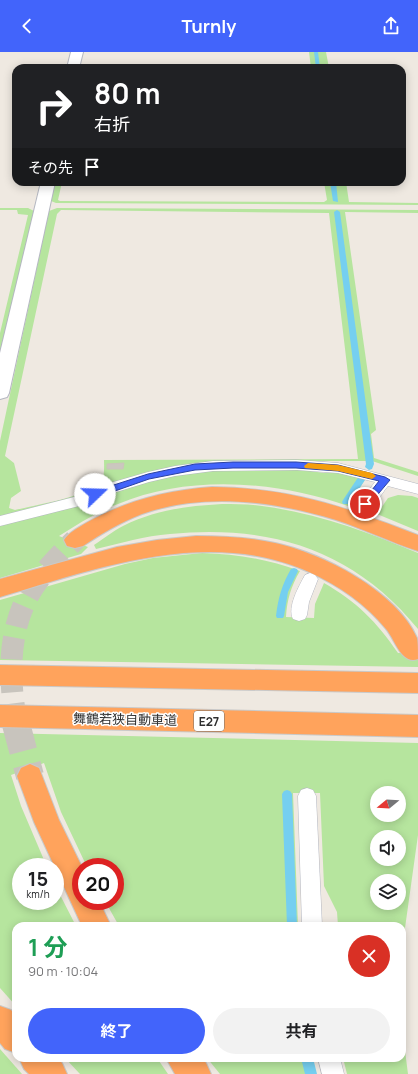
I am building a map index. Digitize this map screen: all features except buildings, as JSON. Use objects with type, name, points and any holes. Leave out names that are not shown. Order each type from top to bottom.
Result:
[{"type":"highway","points":[[75,540],[95,528],[135,509],[177,498],[222,494],[272,498],[321,508],[345,515],[418,543]]},
{"type":"highway","points":[[0,588],[119,554],[152,548],[202,543],[253,545],[301,559],[327,570],[350,583],[373,601],[395,624],[413,651]]},
{"type":"highway","points":[[0,675],[418,683]]},
{"type":"highway","name":"舞鶴若狭自動車道","points":[[0,716],[418,726]]},
{"type":"highway","points":[[30,776],[47,822],[72,875]]},
{"type":"highway","points":[[89,910],[95,922]]},
{"type":"highway","points":[[0,1021],[12,1034]]},
{"type":"highway","points":[[39,1062],[50,1074]]},
{"type":"highway","points":[[185,1062],[195,1074]]},
{"type":"street","points":[[74,64],[77,52]]},
{"type":"street","points":[[0,393],[47,186]]},
{"type":"lane","points":[[0,521],[82,500],[108,489],[148,477],[195,467],[233,465],[315,466],[338,468],[418,490]]},
{"type":"lane","points":[[365,504],[385,480]]},
{"type":"lane","points":[[299,615],[301,602],[310,579]]},
{"type":"lane","points":[[307,796],[312,922]]},
{"type":"lane","points":[[330,1062],[333,1074]]},
{"type":"green space","points":[[309,52],[326,52],[328,64],[310,64]]},
{"type":"green space","points":[[54,186],[61,186],[58,200],[60,201],[324,202],[327,200],[325,186],[347,186],[349,202],[418,203],[418,205],[56,203],[51,201]]},
{"type":"green space","points":[[0,208],[28,208],[34,211],[0,353],[0,333],[28,215],[18,214],[17,210],[0,210]]},
{"type":"green space","points":[[57,208],[418,210],[418,213],[345,212],[376,430],[371,434],[374,458],[418,472],[418,476],[372,461],[233,461],[0,517],[0,441],[49,211]],"holes":[[[61,210],[329,213],[358,459],[104,460],[103,477],[101,482],[96,487],[75,496],[48,503],[15,510],[9,508],[11,498],[21,491],[14,463],[5,456],[57,214]]]},
{"type":"green space","points":[[296,469],[324,473],[333,472],[366,478],[348,506],[292,491],[263,486],[233,484],[174,488],[146,494],[103,511],[59,536],[88,547],[81,554],[0,578],[0,525],[131,485],[196,471]]},
{"type":"green space","points":[[398,495],[418,498],[418,531],[377,514],[388,498]]},
{"type":"green space","points":[[222,504],[257,505],[322,518],[342,524],[418,553],[418,629],[393,602],[366,579],[338,562],[308,548],[276,539],[242,534],[207,532],[151,536],[96,549],[94,545],[119,528],[147,516],[196,506]]},
{"type":"green space","points":[[202,553],[251,558],[276,563],[300,571],[290,593],[286,617],[314,618],[315,604],[324,583],[346,597],[365,613],[382,631],[398,653],[418,653],[418,667],[0,660],[0,600],[125,564],[153,558]]},
{"type":"green space","points":[[0,733],[418,743],[418,835],[406,922],[338,922],[337,912],[324,886],[320,793],[293,793],[298,922],[117,922],[110,910],[124,910],[124,858],[83,858],[61,812],[44,763],[11,775],[21,806],[43,858],[12,858],[12,910],[64,910],[64,903],[74,922],[12,922],[12,1002],[0,988]]},
{"type":"green space","points":[[0,1049],[22,1074],[0,1074]]},
{"type":"green space","points":[[406,1058],[408,1074],[347,1074],[344,1062],[406,1062]]},
{"type":"green space","points":[[69,1062],[160,1062],[168,1074],[80,1074]]},
{"type":"green space","points":[[210,1062],[313,1062],[316,1074],[220,1074]]},
{"type":"waterway","points":[[316,52],[318,64]]},
{"type":"waterway","points":[[334,186],[336,201]]},
{"type":"waterway","points":[[337,212],[370,464],[369,467]]},
{"type":"waterway","points":[[346,502],[362,478]]},
{"type":"waterway","points":[[280,616],[284,592],[294,571]]},
{"type":"waterway","points":[[287,794],[292,922]]},
{"type":"waterway","points":[[308,1062],[311,1074]]},
{"type":"tunnel","points":[[17,725],[11,671],[14,635],[19,618],[25,602],[34,586],[59,556],[75,540]]},
{"type":"tunnel","points":[[16,724],[30,776]]},
{"type":"slow traffic","points":[[308,466],[338,468],[372,476]]},
{"type":"route","points":[[95,494],[148,477],[195,467],[233,465],[296,465],[338,468],[385,480],[365,504]]}]
